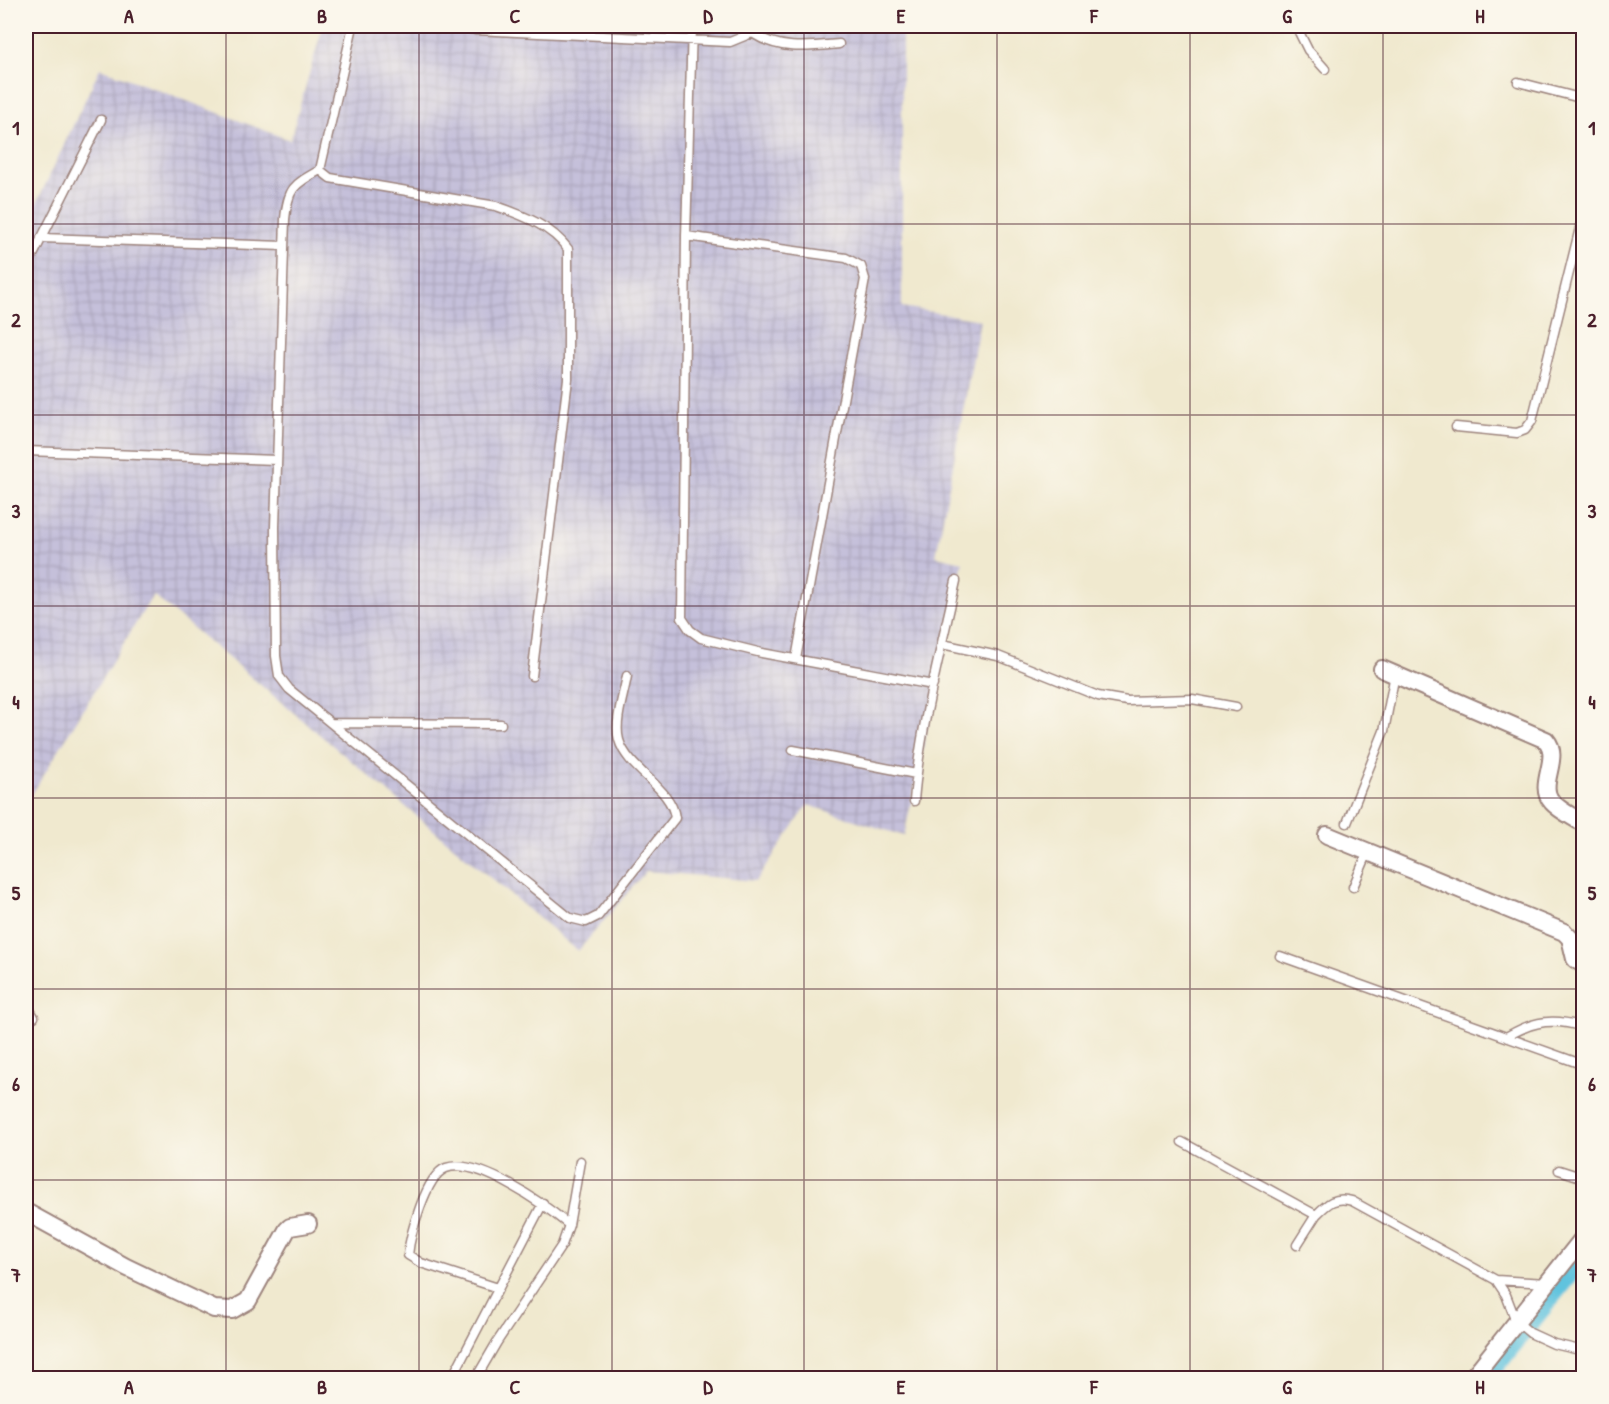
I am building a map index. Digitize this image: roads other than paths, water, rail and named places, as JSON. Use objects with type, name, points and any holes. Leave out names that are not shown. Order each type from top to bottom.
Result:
[{"type":"street","points":[[1389,672],[1545,740],[1551,746],[1552,754],[1547,784],[1548,797],[1557,806],[1584,824]]},
{"type":"street","points":[[1327,835],[1564,932],[1570,938],[1575,959],[1584,965]]},
{"type":"street","points":[[26,1212],[126,1267],[214,1309],[232,1310],[248,1301],[287,1230],[290,1227],[308,1224]]},
{"type":"street","points":[[1472,1378],[1584,1237]]},
{"type":"lane","points":[[352,26],[320,170],[295,184],[287,198],[277,460],[276,644],[279,676],[289,689],[570,918],[586,922],[598,916],[675,818],[674,807],[630,760],[619,740],[627,676]]},
{"type":"lane","points":[[457,26],[476,30],[730,42],[752,29],[765,41],[795,48],[839,44]]},
{"type":"lane","points":[[692,26],[686,236],[682,618],[690,630],[701,638],[933,685]]},
{"type":"lane","points":[[1296,26],[1308,50],[1325,69]]},
{"type":"lane","points":[[1518,82],[1584,99]]},
{"type":"lane","points":[[26,269],[100,120]]},
{"type":"lane","points":[[320,170],[330,178],[496,206],[518,213],[558,236],[568,249],[568,379],[532,676]]},
{"type":"lane","points":[[1456,427],[1517,433],[1525,430],[1532,421],[1584,212]]},
{"type":"lane","points":[[686,236],[846,258],[861,266],[865,279],[796,659]]},
{"type":"lane","points":[[41,238],[284,246]]},
{"type":"lane","points":[[26,451],[277,460]]},
{"type":"lane","points":[[914,801],[916,774],[956,581]]},
{"type":"lane","points":[[942,644],[998,656],[1098,696],[1127,701],[1192,699],[1236,708]]},
{"type":"lane","points":[[1347,823],[1384,731],[1389,672]]},
{"type":"lane","points":[[331,723],[501,724]]},
{"type":"lane","points":[[793,750],[916,774]]},
{"type":"lane","points":[[1353,887],[1368,852]]},
{"type":"lane","points":[[1280,956],[1584,1065]]},
{"type":"lane","points":[[26,1004],[34,1017]]},
{"type":"lane","points":[[1508,1036],[1527,1025],[1541,1021],[1562,1021],[1584,1027]]},
{"type":"lane","points":[[1182,1142],[1316,1215]]},
{"type":"lane","points":[[476,1378],[497,1342],[552,1263],[569,1225],[580,1161]]},
{"type":"lane","points":[[498,1288],[421,1263],[408,1255],[409,1242],[431,1179],[444,1169],[454,1167],[478,1171],[543,1203],[569,1225]]},
{"type":"lane","points":[[1559,1170],[1584,1178]]},
{"type":"lane","points":[[1297,1245],[1316,1215],[1329,1202],[1340,1197],[1496,1280],[1547,1283]]},
{"type":"lane","points":[[454,1372],[543,1203]]},
{"type":"lane","points":[[1496,1280],[1506,1295],[1516,1321],[1530,1333],[1554,1344],[1584,1351]]},
{"type":"waterway","points":[[1488,1378],[1584,1258]]}]
